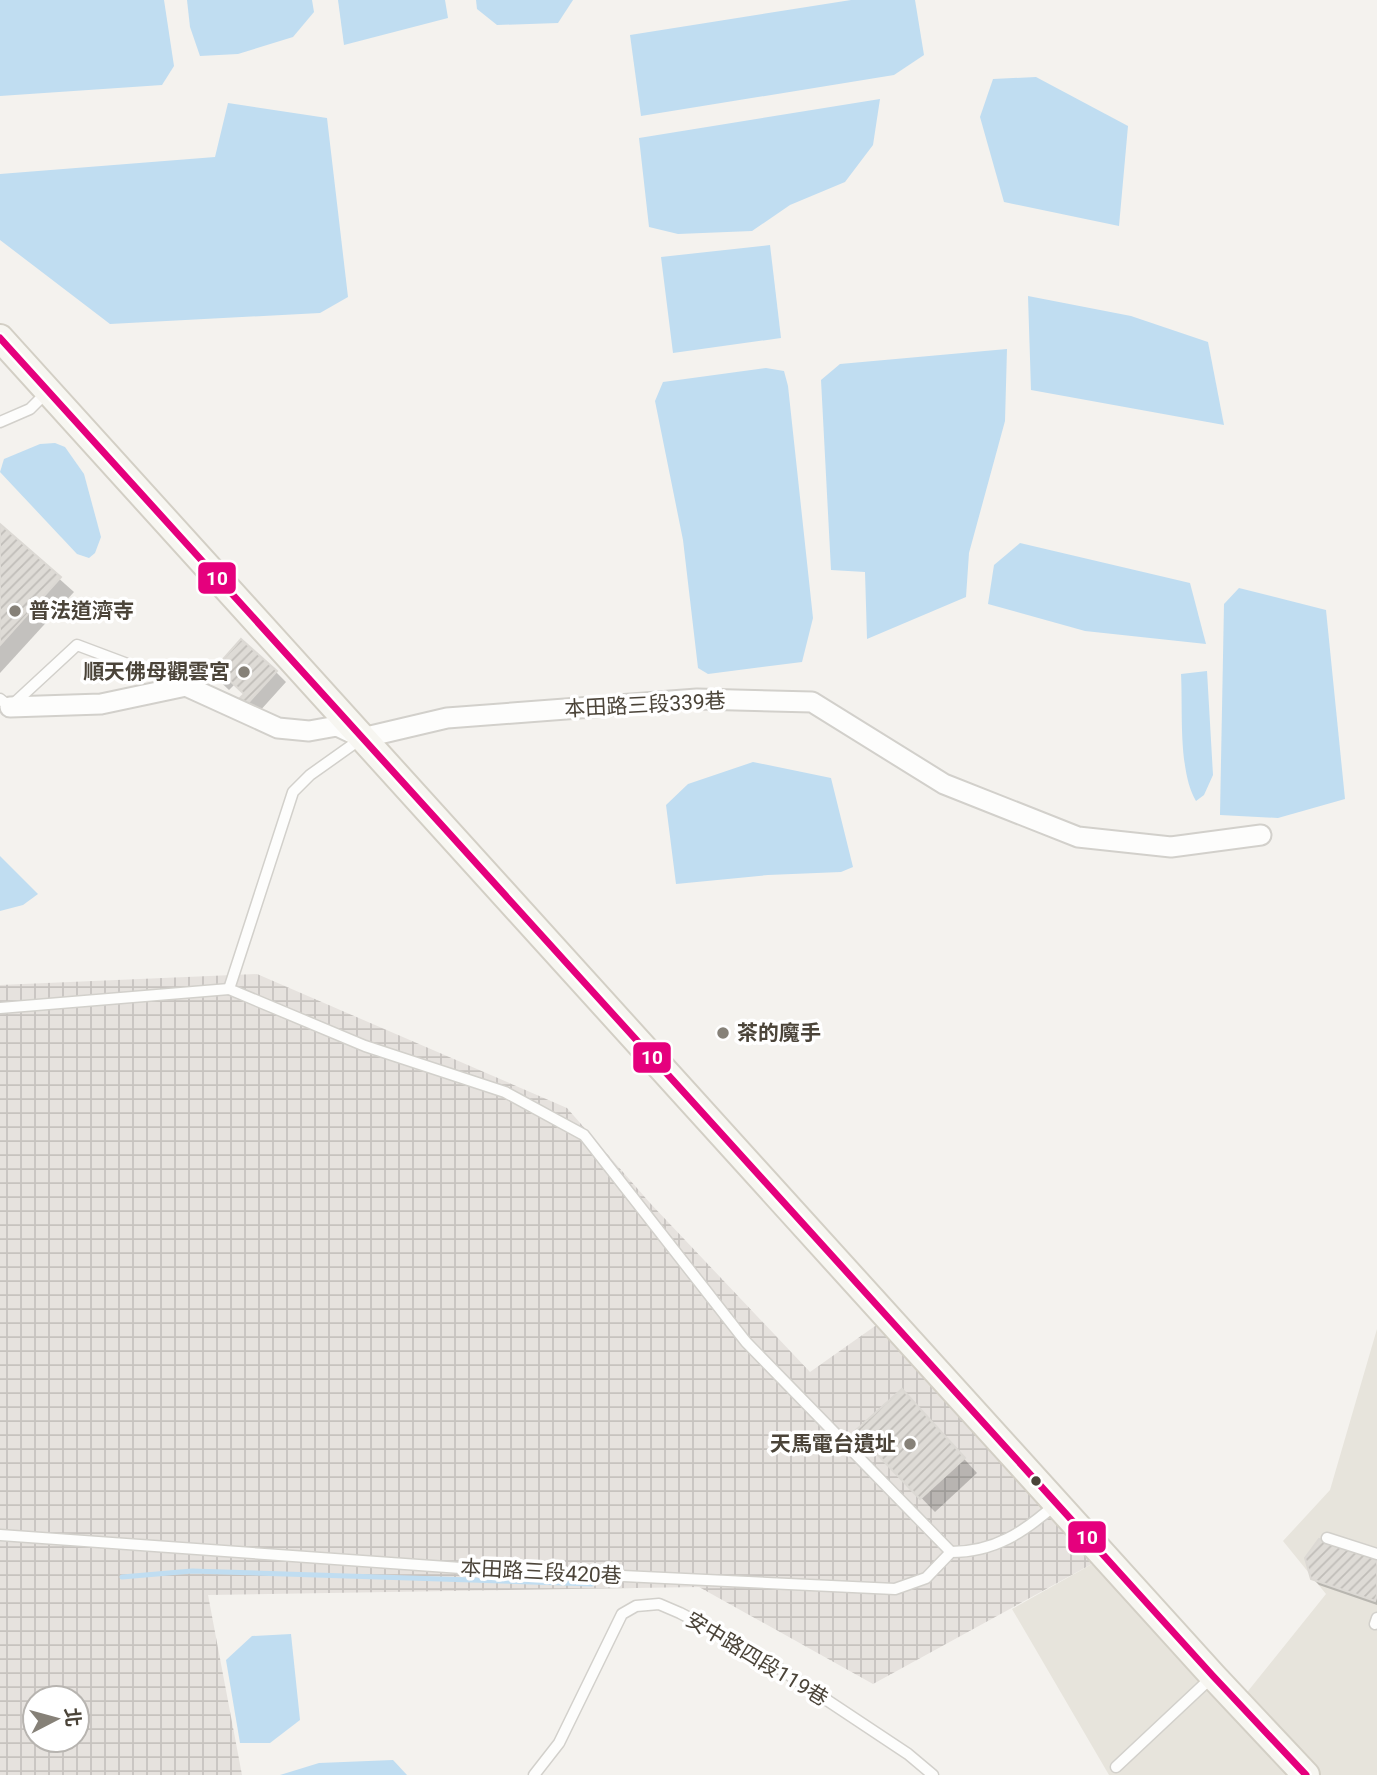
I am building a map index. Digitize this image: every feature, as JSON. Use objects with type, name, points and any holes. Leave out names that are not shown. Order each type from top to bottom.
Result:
[{"type":"street","points":[[0,338],[1056,1504],[1306,1775]]},
{"type":"street","points":[[5,703],[101,704],[186,686],[278,728],[309,731],[337,726],[362,738]]},
{"type":"street","name":"本田路三段339巷","points":[[362,738],[447,718],[697,699],[812,702],[944,784],[1078,837],[1171,847],[1261,835]]},
{"type":"lane","points":[[0,422],[30,409],[48,391]]},
{"type":"lane","points":[[5,703],[77,645],[186,686]]},
{"type":"lane","points":[[229,989],[293,792],[310,775],[362,738]]},
{"type":"lane","points":[[0,1008],[229,989],[365,1046],[505,1092],[584,1135],[746,1342],[951,1552],[972,1552],[1002,1543],[1031,1526],[1056,1504]]},
{"type":"lane","name":"本田路三段420巷","points":[[0,1535],[475,1569],[895,1588],[926,1578],[951,1552]]},
{"type":"lane","points":[[1326,1538],[1377,1554]]},
{"type":"lane","name":"安中路四段119巷","points":[[534,1775],[559,1743],[622,1614],[636,1606],[659,1604],[752,1651],[908,1754],[933,1775]]},
{"type":"lane","points":[[1116,1768],[1213,1676]]},
{"type":"shaded area","points":[[257,974],[567,1108],[650,1203],[810,1372],[885,1319],[1101,1559],[873,1684],[699,1587],[208,1595],[242,1775],[0,1775],[0,985]]},
{"type":"shaded area","points":[[1377,1329],[1377,1775],[1109,1775],[1012,1609],[1101,1559],[1240,1701],[1326,1594],[1283,1541],[1330,1490]]},
{"type":"water","points":[[0,0],[164,0],[174,66],[162,85],[0,96]]},
{"type":"water","points":[[187,0],[312,0],[314,12],[293,37],[238,54],[200,56],[190,27]]},
{"type":"water","points":[[338,0],[445,0],[448,18],[344,45]]},
{"type":"water","points":[[476,0],[573,0],[558,23],[497,25],[477,9]]},
{"type":"water","points":[[851,0],[915,0],[924,55],[894,75],[641,116],[630,35]]},
{"type":"water","points":[[1036,77],[1128,126],[1119,226],[1004,202],[980,117],[993,79]]},
{"type":"water","points":[[880,99],[873,145],[845,182],[790,205],[752,231],[678,234],[649,227],[639,138]]},
{"type":"water","points":[[228,103],[327,118],[348,297],[320,313],[110,324],[0,240],[0,174],[215,157]]},
{"type":"water","points":[[770,245],[781,338],[673,353],[661,257]]},
{"type":"water","points":[[1028,296],[1131,316],[1208,342],[1224,425],[1031,390]]},
{"type":"water","points":[[1007,349],[1005,421],[969,553],[966,597],[867,639],[865,572],[831,570],[821,380],[840,364]]},
{"type":"water","points":[[766,368],[784,371],[788,386],[813,618],[802,662],[708,674],[698,668],[683,540],[655,401],[663,382]]},
{"type":"water","points":[[55,443],[65,447],[84,474],[101,537],[95,553],[89,558],[77,554],[0,472],[4,459],[40,444]]},
{"type":"water","points":[[1020,543],[1190,583],[1206,644],[1085,631],[988,604],[994,565]]},
{"type":"water","points":[[1239,588],[1326,610],[1345,799],[1278,818],[1220,815],[1224,604]]},
{"type":"water","points":[[1207,671],[1213,775],[1204,795],[1196,801],[1190,788],[1184,757],[1181,674]]},
{"type":"water","points":[[753,762],[831,778],[853,867],[841,872],[768,875],[676,884],[666,805],[688,784]]},
{"type":"water","points":[[0,856],[38,894],[23,905],[0,911]]},
{"type":"water","points":[[291,1634],[300,1720],[270,1743],[240,1743],[226,1660],[252,1636]]},
{"type":"water","points":[[393,1760],[407,1775],[280,1775],[319,1763]]},
{"type":"building","name":"普法道濟寺","points":[[0,524],[61,577],[0,645]]},
{"type":"building","name":"順天佛母觀雲宮","points":[[241,639],[277,671],[247,704],[240,698],[244,694],[224,675],[218,681],[210,674]]},
{"type":"building","name":"天馬電台遺址","points":[[902,1389],[965,1458],[920,1499],[855,1431]]},
{"type":"building","points":[[1319,1539],[1377,1559],[1375,1601],[1311,1579],[1305,1558]]},
{"type":"waterway","points":[[122,1577],[192,1571],[592,1584]]},
{"type":"transit line","name":"10","points":[[0,338],[1213,1676],[1306,1775]]},
{"type":"place","name":"普法道濟寺","points":[[15,611]]},
{"type":"place","name":"順天佛母觀雲宮","points":[[244,672]]},
{"type":"place","name":"茶的魔手","points":[[723,1033]]},
{"type":"place","name":"天馬電台遺址","points":[[910,1444]]}]
